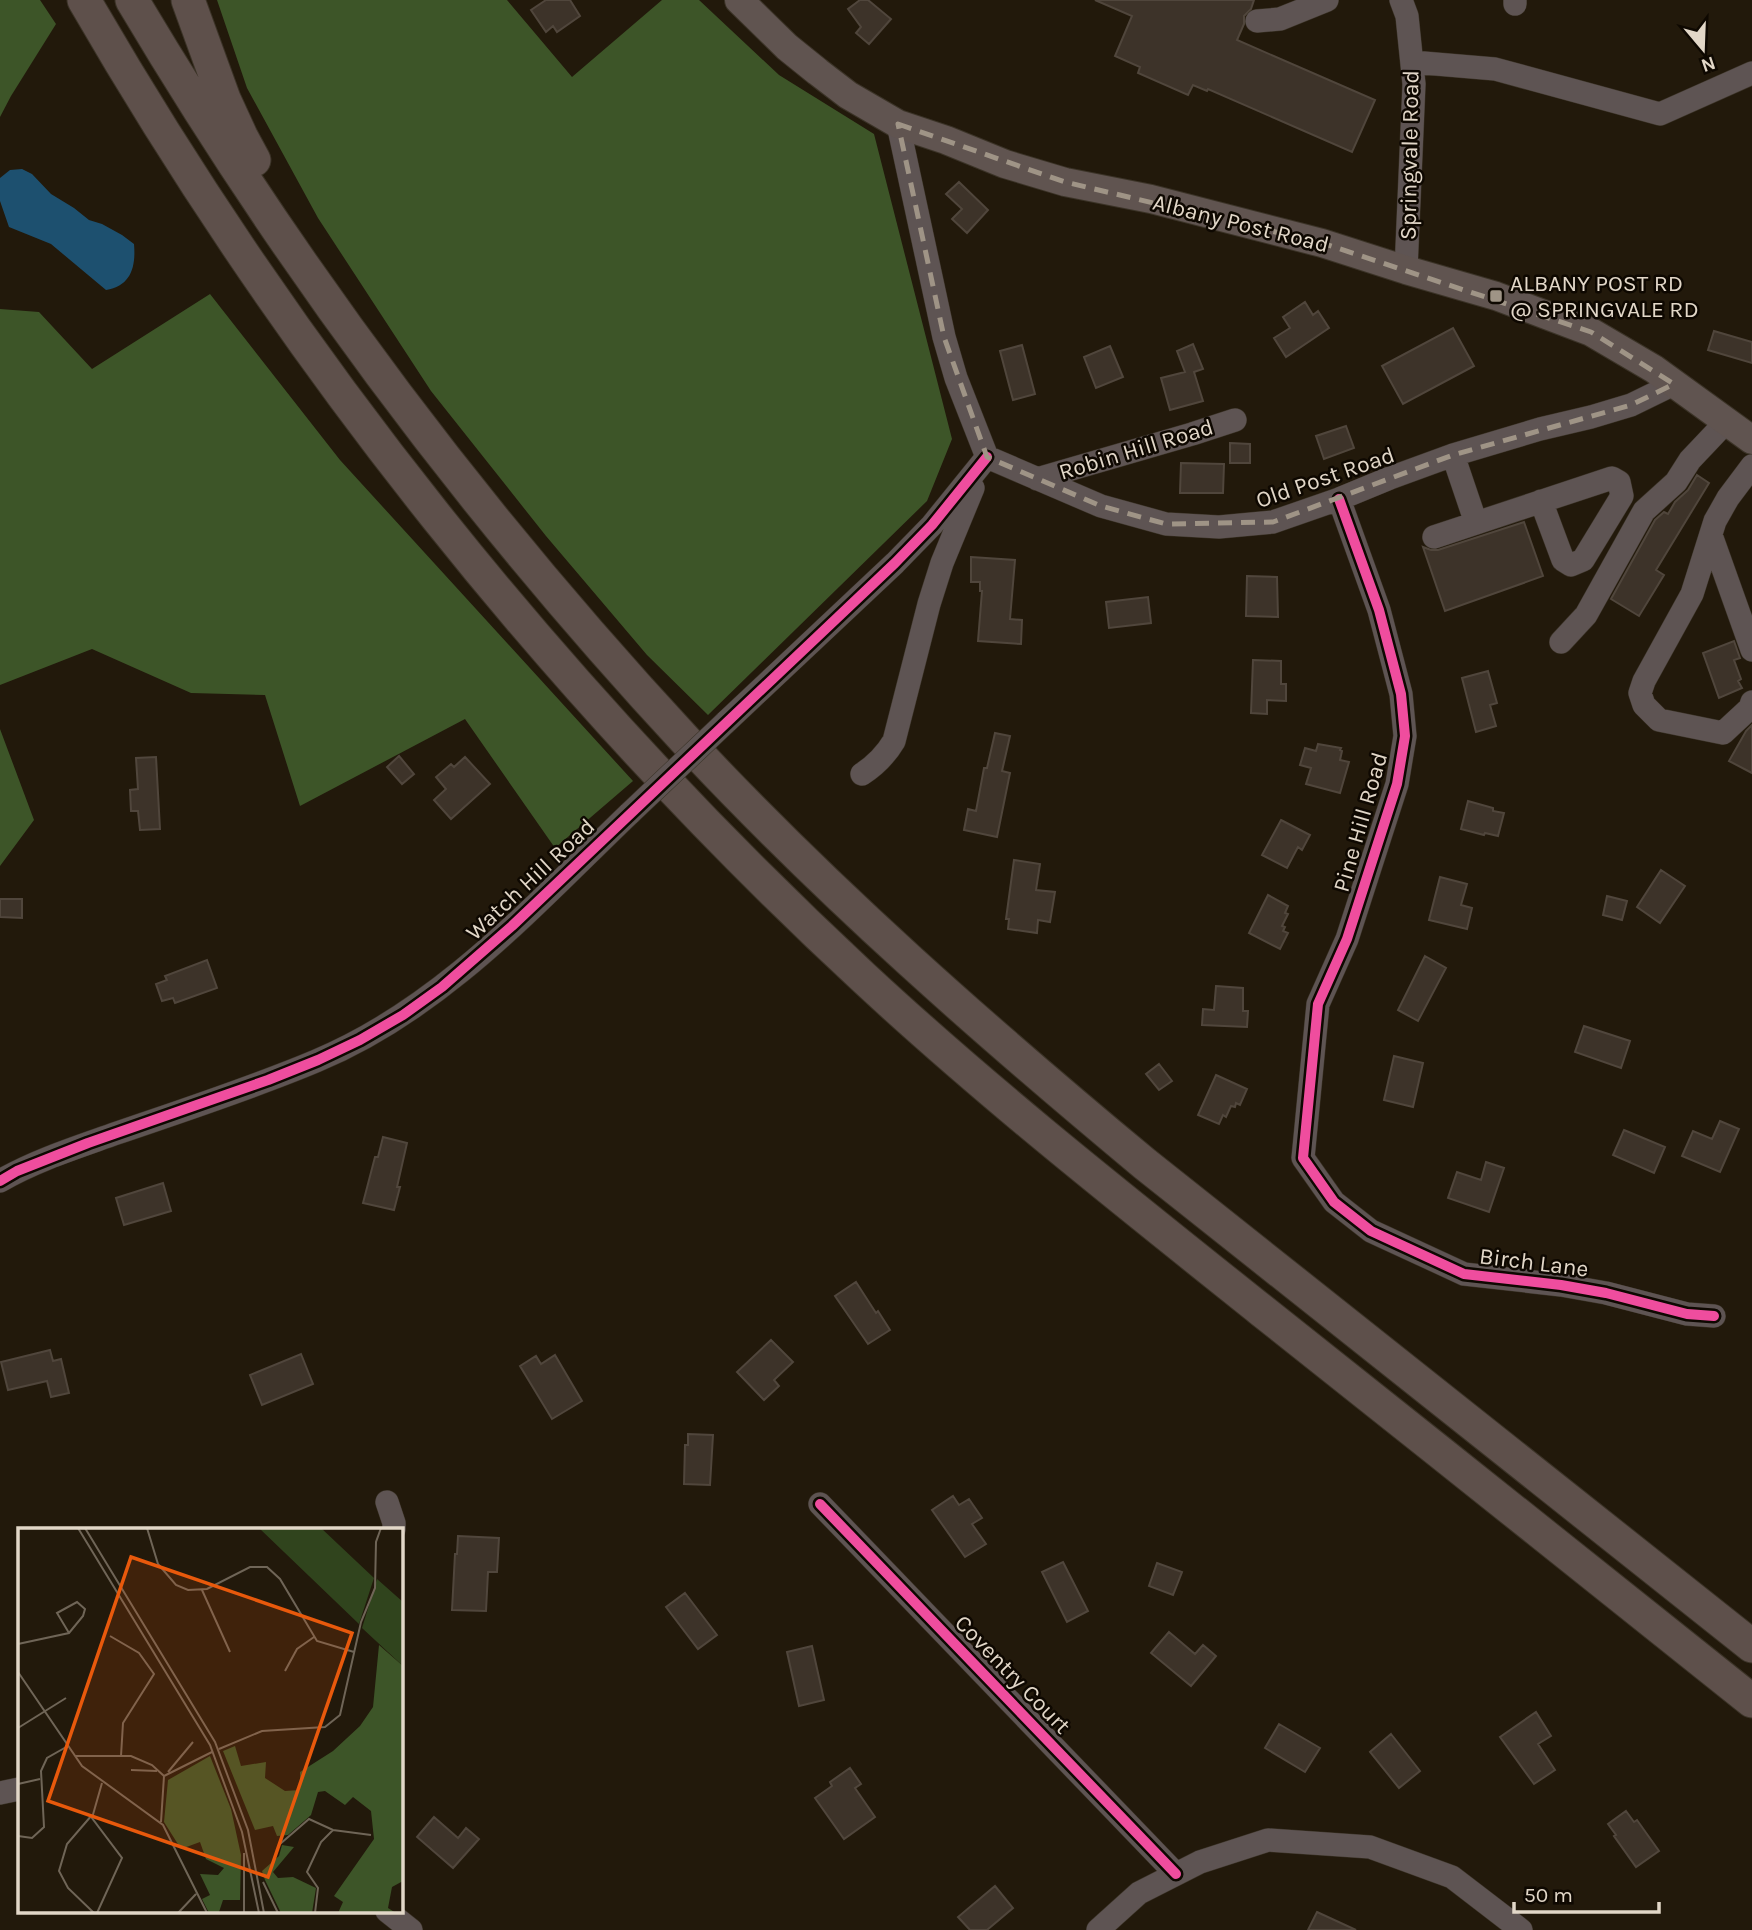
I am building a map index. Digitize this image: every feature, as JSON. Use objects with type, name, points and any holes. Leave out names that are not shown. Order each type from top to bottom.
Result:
[{"type":"highway","points":[[64,0],[106,65],[211,206]]},
{"type":"highway","points":[[84,0],[159,126],[307,345],[461,547],[510,606],[612,723],[707,825],[919,1028],[1048,1138],[1752,1701]]},
{"type":"highway","points":[[132,0],[244,181],[391,387],[494,521],[644,694],[738,794],[894,947],[1011,1051],[1146,1164],[1752,1646]]},
{"type":"highway","points":[[188,0],[224,100],[241,136],[264,179],[391,387]]},
{"type":"main road","name":"Albany Post Road","points":[[739,0],[787,47],[818,72],[864,105],[898,124],[1005,164],[1065,182],[1151,199],[1272,229],[1496,296],[1591,332],[1654,369],[1743,430]]},
{"type":"street","points":[[1257,21],[1280,19],[1328,0]]},
{"type":"street","name":"Springvale Road","points":[[1403,1],[1414,84],[1406,270]]},
{"type":"street","points":[[1412,62],[1495,69],[1660,114],[1752,73]]},
{"type":"street","points":[[862,774],[886,755],[894,741],[932,594],[957,524],[987,457],[964,400],[944,337],[898,124]]},
{"type":"street","name":"Old Post Road","points":[[987,457],[1101,506],[1166,524],[1219,527],[1273,522],[1453,455],[1631,405],[1674,384]]},
{"type":"street","name":"Robin Hill Road","points":[[1037,479],[1235,420]]},
{"type":"street","points":[[1561,642],[1586,615],[1644,511],[1676,482],[1689,460],[1743,430]]},
{"type":"street","points":[[1453,455],[1476,523]]},
{"type":"street","name":"Watch Hill Road","points":[[0,1181],[17,1171],[88,1143],[318,1060],[403,1015],[442,987],[480,955],[923,534],[987,457]]},
{"type":"street","points":[[1752,466],[1715,521],[1692,594],[1640,693],[1644,705],[1659,720],[1723,733],[1750,708],[1752,702]]},
{"type":"street","points":[[1434,537],[1541,501],[1612,478],[1619,482],[1622,496],[1583,560],[1571,565],[1563,559],[1541,501]]},
{"type":"street","name":"Pine Hill Road","points":[[1303,1158],[1318,1004],[1352,926],[1397,784],[1405,736],[1401,694],[1379,610],[1339,499]]},
{"type":"street","points":[[1711,535],[1752,650]]},
{"type":"street","name":"Birch Lane","points":[[1303,1158],[1334,1202],[1371,1231],[1464,1274],[1561,1285],[1606,1293],[1687,1314],[1714,1316]]},
{"type":"street","points":[[387,1502],[394,1528]]},
{"type":"street","name":"Coventry Court","points":[[820,1504],[1176,1874]]},
{"type":"street","points":[[0,1793],[18,1789]]},
{"type":"street","points":[[1098,1930],[1139,1893],[1199,1862],[1268,1840],[1370,1847],[1452,1877],[1521,1930]]},
{"type":"street","points":[[388,1912],[411,1930]]},
{"type":"highlighted area","points":[[898,124],[1065,182],[1322,243],[1591,332],[1674,384],[1631,405],[1453,455],[1273,522],[1166,524],[1101,506],[987,457],[944,337]]},
{"type":"green space","points":[[0,0],[40,0],[56,24],[0,117]]},
{"type":"green space","points":[[217,0],[507,0],[572,77],[662,0],[699,0],[779,75],[874,134],[952,439],[927,501],[708,715],[647,655],[546,536],[431,391],[318,218],[247,88]]},
{"type":"green space","points":[[210,294],[340,460],[633,781],[555,848],[465,719],[300,806],[265,695],[191,693],[92,649],[0,685],[0,309],[39,312],[92,369]]},
{"type":"green space","points":[[0,729],[34,820],[0,866]]},
{"type":"water","points":[[22,169],[32,174],[51,194],[89,220],[102,224],[134,244],[133,268],[126,280],[106,290],[51,244],[9,227],[0,201],[0,178],[10,170]]},
{"type":"building","points":[[546,0],[570,0],[580,16],[557,32],[553,26],[546,32],[531,10]]},
{"type":"building","points":[[860,0],[868,0],[891,19],[869,44],[856,33],[861,27],[848,9]]},
{"type":"building","points":[[1095,0],[1254,0],[1251,9],[1244,16],[1244,24],[1237,40],[1375,100],[1352,152],[1208,89],[1207,91],[1193,85],[1188,95],[1138,73],[1140,67],[1115,56],[1132,16]]},
{"type":"building","points":[[959,182],[988,210],[967,233],[952,219],[962,209],[946,194]]},
{"type":"building","points":[[1305,302],[1313,315],[1318,311],[1329,328],[1286,357],[1274,338],[1290,328],[1283,317]]},
{"type":"building","points":[[1453,328],[1474,366],[1403,404],[1382,366]]},
{"type":"building","points":[[1714,331],[1752,342],[1752,363],[1708,350]]},
{"type":"building","points":[[1193,344],[1203,369],[1194,372],[1203,401],[1170,410],[1161,378],[1185,372],[1177,351]]},
{"type":"building","points":[[1022,345],[1035,394],[1013,400],[1000,351]]},
{"type":"building","points":[[1110,346],[1123,377],[1096,388],[1084,357]]},
{"type":"building","points":[[1346,426],[1354,448],[1324,459],[1316,436]]},
{"type":"building","points":[[1230,443],[1250,444],[1250,463],[1230,463]]},
{"type":"building","points":[[1181,463],[1224,464],[1223,493],[1180,493]]},
{"type":"building","points":[[1697,475],[1709,483],[1656,570],[1664,575],[1639,616],[1611,599],[1655,520],[1664,512],[1668,514]]},
{"type":"building","points":[[1524,522],[1543,576],[1445,611],[1423,547],[1438,550]]},
{"type":"building","points":[[971,557],[1015,560],[1010,619],[1022,620],[1021,644],[978,641],[982,591],[980,582],[971,582]]},
{"type":"building","points":[[1247,576],[1277,577],[1278,617],[1246,616]]},
{"type":"building","points":[[1148,597],[1151,623],[1109,628],[1106,602]]},
{"type":"building","points":[[1734,641],[1740,658],[1734,660],[1742,688],[1719,698],[1703,653]]},
{"type":"building","points":[[1253,660],[1281,661],[1281,684],[1286,684],[1286,701],[1267,700],[1267,714],[1251,713]]},
{"type":"building","points":[[1488,671],[1497,703],[1490,705],[1496,726],[1476,732],[1462,678]]},
{"type":"building","points":[[1752,725],[1752,773],[1729,761]]},
{"type":"building","points":[[995,733],[1010,736],[1002,771],[1010,773],[997,837],[964,830],[968,809],[976,811],[984,768],[987,768]]},
{"type":"building","points":[[1318,744],[1341,748],[1340,760],[1349,762],[1340,793],[1306,784],[1311,768],[1300,765],[1305,748],[1316,751]]},
{"type":"building","points":[[399,756],[414,774],[402,784],[387,767]]},
{"type":"building","points":[[156,757],[160,829],[140,830],[138,811],[131,811],[130,790],[138,789],[136,758]]},
{"type":"building","points":[[465,757],[490,784],[451,819],[434,800],[446,789],[436,777],[451,764],[454,767]]},
{"type":"building","points":[[1468,801],[1504,813],[1498,836],[1461,829]]},
{"type":"building","points":[[1281,820],[1310,835],[1302,850],[1298,847],[1287,868],[1262,855]]},
{"type":"building","points":[[1014,860],[1040,864],[1036,890],[1055,892],[1050,922],[1038,920],[1037,933],[1008,929],[1009,919],[1006,919]]},
{"type":"building","points":[[1661,870],[1685,886],[1660,923],[1637,907]]},
{"type":"building","points":[[1440,877],[1467,884],[1461,905],[1472,908],[1467,929],[1429,920]]},
{"type":"building","points":[[1268,895],[1288,906],[1285,913],[1288,914],[1282,926],[1285,927],[1283,931],[1288,933],[1280,949],[1249,933]]},
{"type":"building","points":[[1607,896],[1627,901],[1622,920],[1603,915]]},
{"type":"building","points":[[0,899],[22,899],[22,918],[0,917]]},
{"type":"building","points":[[1425,956],[1446,968],[1418,1021],[1398,1010]]},
{"type":"building","points":[[207,960],[217,988],[175,1003],[173,998],[162,1001],[156,984],[167,980],[165,976]]},
{"type":"building","points":[[1216,986],[1243,988],[1243,1011],[1248,1011],[1247,1027],[1202,1025],[1203,1009],[1214,1010]]},
{"type":"building","points":[[1584,1026],[1630,1041],[1621,1068],[1575,1052]]},
{"type":"building","points":[[1394,1056],[1423,1063],[1413,1107],[1384,1100]]},
{"type":"building","points":[[1159,1064],[1172,1081],[1159,1090],[1146,1074]]},
{"type":"building","points":[[1216,1075],[1247,1089],[1240,1105],[1236,1103],[1235,1107],[1231,1106],[1219,1124],[1198,1115]]},
{"type":"building","points":[[1720,1121],[1739,1129],[1720,1172],[1682,1156],[1693,1131],[1712,1139]]},
{"type":"building","points":[[1624,1130],[1665,1147],[1654,1173],[1613,1155]]},
{"type":"building","points":[[383,1137],[407,1143],[394,1210],[363,1203]]},
{"type":"building","points":[[1486,1162],[1504,1168],[1489,1212],[1448,1198],[1457,1172],[1481,1180]]},
{"type":"building","points":[[163,1183],[171,1211],[124,1225],[116,1198]]},
{"type":"building","points":[[856,1282],[890,1330],[868,1344],[835,1296]]},
{"type":"building","points":[[771,1340],[793,1362],[774,1380],[779,1386],[764,1400],[737,1372]]},
{"type":"building","points":[[50,1350],[53,1361],[61,1359],[69,1393],[51,1397],[47,1381],[8,1390],[1,1362]]},
{"type":"building","points":[[301,1354],[313,1384],[262,1405],[250,1375]]},
{"type":"building","points":[[555,1355],[582,1401],[552,1419],[520,1366],[536,1356],[541,1364]]},
{"type":"building","points":[[688,1434],[713,1435],[710,1485],[684,1484],[685,1445],[688,1445]]},
{"type":"building","points":[[953,1496],[959,1505],[969,1499],[982,1518],[972,1524],[986,1544],[965,1557],[932,1510]]},
{"type":"building","points":[[458,1536],[499,1538],[497,1572],[488,1572],[486,1611],[452,1610]]},
{"type":"building","points":[[1063,1562],[1088,1611],[1067,1622],[1042,1572]]},
{"type":"building","points":[[1157,1563],[1182,1572],[1173,1595],[1149,1586]]},
{"type":"building","points":[[685,1593],[717,1635],[698,1649],[666,1607]]},
{"type":"building","points":[[1169,1632],[1195,1654],[1203,1645],[1216,1656],[1191,1686],[1151,1653]]},
{"type":"building","points":[[812,1646],[824,1700],[799,1706],[787,1652]]},
{"type":"building","points":[[1536,1712],[1551,1736],[1538,1744],[1555,1770],[1534,1784],[1500,1737]]},
{"type":"building","points":[[1279,1724],[1320,1748],[1305,1772],[1265,1748]]},
{"type":"building","points":[[1391,1734],[1420,1771],[1399,1788],[1370,1752]]},
{"type":"building","points":[[850,1768],[861,1784],[855,1788],[875,1817],[844,1839],[815,1798],[832,1786],[830,1782]]},
{"type":"building","points":[[1626,1811],[1634,1822],[1637,1820],[1659,1851],[1636,1867],[1608,1824]]},
{"type":"building","points":[[434,1817],[458,1838],[466,1828],[479,1839],[453,1868],[417,1837]]},
{"type":"building","points":[[995,1886],[1013,1908],[987,1930],[970,1930],[958,1917]]},
{"type":"building","points":[[1317,1912],[1356,1930],[1308,1930]]},
{"type":"cycle path","points":[[0,1181],[17,1171],[88,1143],[318,1060],[403,1015],[442,987],[512,926],[895,563],[932,525],[987,457]]},
{"type":"cycle path","points":[[1339,499],[1379,610],[1401,694],[1405,736],[1397,784],[1347,939],[1318,1004],[1303,1158],[1334,1202],[1371,1231],[1464,1274],[1561,1285],[1606,1293],[1687,1314],[1714,1316]]},
{"type":"cycle path","points":[[820,1504],[1176,1874]]},
{"type":"place","name":"ALBANY POST RD @ SPRINGVALE RD","points":[[1496,296]]}]
